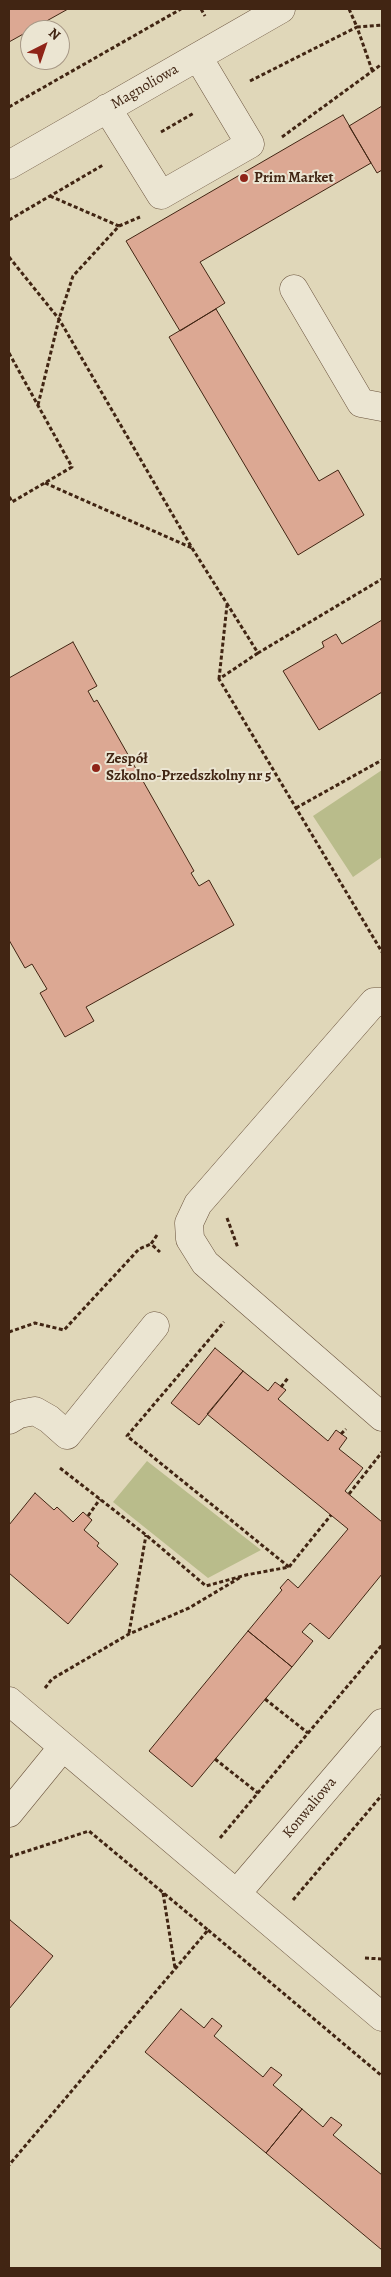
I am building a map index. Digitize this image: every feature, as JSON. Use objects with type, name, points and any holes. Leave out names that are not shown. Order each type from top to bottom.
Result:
[{"type":"street","name":"Magnoliowa","points":[[9,165],[281,9]]},
{"type":"street","points":[[107,108],[161,195],[250,144],[198,57]]},
{"type":"street","points":[[294,289],[361,403],[382,407]]},
{"type":"street","points":[[382,1002],[374,1002],[198,1204],[190,1223],[190,1239],[206,1263],[382,1417]]},
{"type":"street","points":[[9,1420],[19,1414],[35,1412],[49,1419],[67,1435],[155,1326]]},
{"type":"street","points":[[16,1707],[62,1748],[273,1923],[382,2017]]},
{"type":"street","name":"Konwaliowa","points":[[237,1893],[382,1723]]},
{"type":"street","points":[[9,1813],[62,1748]]},
{"type":"path","points":[[9,107],[181,9]]},
{"type":"path","points":[[349,9],[372,70]]},
{"type":"path","points":[[244,84],[357,27],[382,25]]},
{"type":"path","points":[[50,196],[119,226]]},
{"type":"path","points":[[38,405],[59,319],[73,276],[119,226],[142,216]]},
{"type":"path","points":[[9,257],[59,319],[192,548],[258,653]]},
{"type":"path","points":[[9,353],[72,466],[11,503],[9,496]]},
{"type":"path","points":[[44,483],[192,548]]},
{"type":"path","points":[[219,679],[258,653],[382,579]]},
{"type":"path","points":[[227,605],[219,679],[382,952]]},
{"type":"path","points":[[296,808],[382,760]]},
{"type":"path","points":[[9,1332],[35,1323],[64,1330],[139,1249],[150,1244]]},
{"type":"path","points":[[225,1321],[127,1436],[289,1567]]},
{"type":"path","points":[[348,1494],[382,1452]]},
{"type":"path","points":[[54,1463],[146,1535],[206,1586],[246,1575],[289,1567],[331,1515]]},
{"type":"path","points":[[88,1516],[100,1499]]},
{"type":"path","points":[[129,1634],[146,1535]]},
{"type":"path","points":[[16,1707],[52,1679],[129,1634],[189,1608],[246,1575]]},
{"type":"path","points":[[200,1862],[382,1645]]},
{"type":"path","points":[[265,1699],[308,1733]]},
{"type":"path","points":[[216,1758],[258,1793]]},
{"type":"path","points":[[273,1923],[382,1795]]},
{"type":"path","points":[[9,1857],[89,1831],[382,2076]]},
{"type":"path","points":[[162,1892],[175,1969]]},
{"type":"path","points":[[9,2165],[208,1930]]},
{"type":"green space","points":[[382,770],[382,857],[353,877],[313,816]]},
{"type":"green space","points":[[147,1461],[261,1550],[208,1578],[113,1502]]},
{"type":"building","points":[[9,9],[68,9],[48,20],[20,20],[20,36],[9,42]]},
{"type":"building","points":[[382,106],[382,170],[377,173],[349,126]]},
{"type":"building","points":[[343,115],[371,163],[200,262],[225,303],[180,331],[126,241]]},
{"type":"building","points":[[216,309],[319,481],[338,470],[364,515],[298,555],[169,337]]},
{"type":"building","points":[[382,620],[382,692],[319,730],[283,671],[324,647],[322,642],[336,634],[342,644]]},
{"type":"building","points":[[73,642],[97,686],[88,691],[94,702],[97,700],[194,871],[191,873],[199,886],[209,880],[234,925],[86,1007],[94,1021],[65,1037],[40,993],[47,989],[32,964],[25,968],[9,940],[9,678]]},
{"type":"building","points":[[215,1348],[243,1371],[199,1425],[171,1403]]},
{"type":"building","points":[[243,1371],[268,1391],[275,1382],[286,1390],[278,1399],[328,1441],[336,1430],[347,1438],[339,1449],[363,1468],[345,1491],[382,1522],[382,1574],[329,1639],[310,1623],[302,1632],[313,1641],[292,1667],[248,1631],[282,1590],[280,1588],[288,1579],[298,1588],[348,1529],[207,1414]]},
{"type":"building","points":[[35,1493],[54,1510],[57,1507],[73,1522],[83,1512],[92,1520],[84,1530],[99,1543],[97,1546],[118,1564],[68,1624],[9,1573],[9,1525]]},
{"type":"building","points":[[248,1631],[292,1667],[192,1787],[149,1751]]},
{"type":"building","points":[[9,1921],[53,1956],[9,2009]]},
{"type":"building","points":[[181,2009],[204,2028],[212,2018],[222,2026],[214,2036],[263,2077],[271,2067],[282,2075],[273,2085],[302,2109],[266,2153],[145,2052]]},
{"type":"building","points":[[302,2109],[323,2127],[331,2117],[342,2125],[333,2135],[382,2175],[382,2250],[266,2153]]},
{"type":"place","name":"Prim Market","points":[[244,178]]},
{"type":"place","name":"Zespół Szkolno-Przedszkolny nr 5","points":[[96,768]]}]
